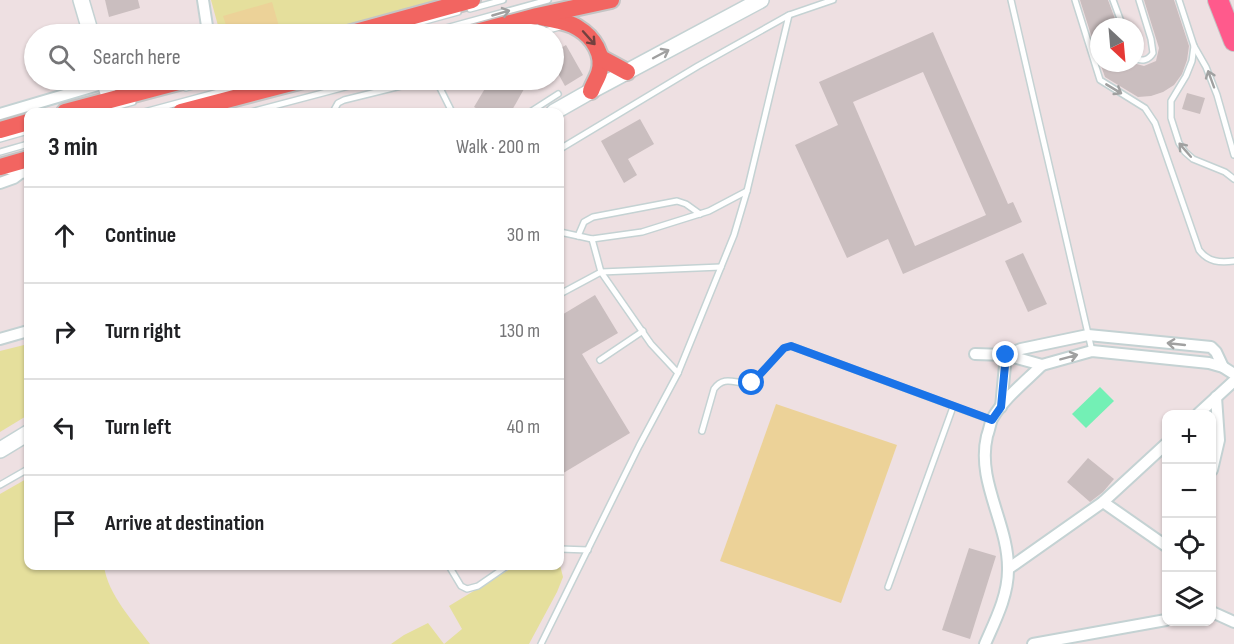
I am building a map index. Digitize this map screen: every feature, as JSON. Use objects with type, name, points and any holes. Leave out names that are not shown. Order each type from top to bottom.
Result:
[{"type":"highway","points":[[1218,0],[1234,41]]},
{"type":"main road","points":[[81,0],[88,24]]},
{"type":"main road","points":[[384,24],[472,0]]},
{"type":"main road","points":[[507,24],[610,0]]},
{"type":"main road","points":[[561,108],[761,0]]},
{"type":"main road","points":[[537,16],[570,24],[590,38],[601,58],[627,72]]},
{"type":"main road","points":[[591,91],[600,72],[601,58]]},
{"type":"main road","points":[[108,90],[113,107],[166,90]]},
{"type":"main road","points":[[196,108],[265,90]]},
{"type":"main road","points":[[0,130],[24,123]]},
{"type":"main road","points":[[2,162],[24,165]]},
{"type":"main road","points":[[0,450],[24,435]]},
{"type":"street","points":[[207,1],[207,24]]},
{"type":"street","points":[[0,114],[76,90]]},
{"type":"street","points":[[0,183],[14,178],[24,169]]},
{"type":"street","points":[[0,339],[24,332]]},
{"type":"street","points":[[1006,355],[1021,349],[1088,335],[1211,347],[1216,351],[1223,367]]},
{"type":"street","points":[[986,644],[1006,590],[1008,569],[984,451],[992,420],[1001,407],[1042,365],[1092,351],[1209,363],[1223,367],[1234,374]]},
{"type":"street","points":[[975,354],[1006,355],[1042,365]]},
{"type":"street","points":[[1001,407],[1006,355]]},
{"type":"street","points":[[1202,410],[1234,381]]},
{"type":"street","points":[[1213,464],[1219,440],[1216,397]]},
{"type":"street","points":[[1008,569],[1103,502],[1162,449]]},
{"type":"street","points":[[1103,502],[1162,543]]},
{"type":"street","points":[[1216,614],[1234,622]]},
{"type":"street","points":[[1033,644],[1162,621]]},
{"type":"lane","points":[[415,24],[503,0]]},
{"type":"lane","points":[[460,24],[548,0]]},
{"type":"lane","points":[[564,147],[698,66],[789,15],[832,0]]},
{"type":"lane","points":[[1011,0],[1092,351]]},
{"type":"lane","points":[[1075,0],[1100,80],[1144,108],[1155,123],[1199,250],[1205,257],[1216,261],[1234,261]]},
{"type":"lane","points":[[1113,0],[1120,18]]},
{"type":"lane","points":[[1139,0],[1153,52],[1144,59]]},
{"type":"lane","points":[[1179,0],[1194,46],[1206,67],[1213,86],[1234,155]]},
{"type":"lane","points":[[541,644],[639,446],[678,373],[735,235],[789,15]]},
{"type":"lane","points":[[564,26],[570,24]]},
{"type":"lane","points":[[1194,46],[1189,69],[1171,101],[1171,118],[1179,143],[1185,152],[1193,159],[1226,172],[1234,179]]},
{"type":"lane","points":[[159,108],[226,90]]},
{"type":"lane","points":[[266,108],[334,90]]},
{"type":"lane","points":[[335,108],[338,103],[344,100],[388,90]]},
{"type":"lane","points":[[441,90],[450,108]]},
{"type":"lane","points":[[536,108],[558,94]]},
{"type":"lane","points":[[113,107],[144,99]]},
{"type":"lane","points":[[0,139],[24,132]]},
{"type":"lane","points":[[2,162],[24,147]]},
{"type":"lane","points":[[564,233],[592,239],[650,230],[700,214],[747,191]]},
{"type":"lane","points":[[578,237],[584,222],[593,217],[677,201],[686,204],[700,214]]},
{"type":"lane","points":[[592,239],[601,272],[643,331],[678,373]]},
{"type":"lane","points":[[564,292],[601,272],[721,267]]},
{"type":"lane","points":[[600,360],[643,331]]},
{"type":"lane","points":[[702,431],[714,389],[718,384],[731,380],[752,383],[784,348],[791,346],[992,420]]},
{"type":"lane","points":[[888,588],[953,407]]},
{"type":"lane","points":[[0,485],[24,471]]},
{"type":"lane","points":[[564,549],[588,550]]},
{"type":"lane","points":[[452,570],[462,586],[467,589],[478,586],[501,570]]},
{"type":"shaded area","points":[[211,0],[437,0],[352,24],[218,24]]},
{"type":"shaded area","points":[[272,2],[278,24],[226,24],[223,16]]},
{"type":"shaded area","points":[[24,345],[24,417],[0,432],[0,351]]},
{"type":"shaded area","points":[[1100,387],[1114,401],[1086,428],[1072,414]]},
{"type":"shaded area","points":[[776,404],[897,445],[841,603],[720,561]]},
{"type":"shaded area","points":[[24,480],[24,570],[105,570],[116,597],[150,644],[0,644],[0,494]]},
{"type":"shaded area","points":[[508,570],[561,570],[563,577],[557,592],[529,644],[444,644],[462,629],[449,606]]},
{"type":"shaded area","points":[[428,623],[444,644],[391,644]]},
{"type":"building","points":[[105,0],[138,0],[140,8],[109,17]]},
{"type":"building","points":[[1080,0],[1108,0],[1115,18],[1090,18],[1090,32]]},
{"type":"building","points":[[1144,0],[1174,0],[1189,46],[1182,74],[1174,85],[1151,96],[1138,97],[1105,77],[1103,72],[1144,72],[1144,66],[1156,61],[1159,48]]},
{"type":"building","points":[[933,32],[1008,204],[1013,202],[1022,222],[903,274],[888,239],[847,258],[795,145],[838,125],[819,82]],"holes":[[[923,72],[986,215],[915,246],[853,102]]]},
{"type":"building","points":[[566,45],[583,75],[565,86],[564,84],[564,46]]},
{"type":"building","points":[[484,90],[523,90],[513,108],[474,107]]},
{"type":"building","points":[[1187,93],[1205,98],[1200,114],[1182,109]]},
{"type":"building","points":[[640,119],[654,144],[628,159],[637,175],[624,183],[601,141]]},
{"type":"building","points":[[1023,253],[1047,304],[1028,312],[1005,261]]},
{"type":"building","points":[[595,295],[618,333],[582,354],[630,433],[564,473],[564,314]]},
{"type":"building","points":[[1088,458],[1114,479],[1090,502],[1067,482]]},
{"type":"building","points":[[969,548],[996,556],[970,639],[942,630]]},
{"type":"route","points":[[752,383],[784,348],[791,346],[992,420],[1001,407],[1006,355]]}]
